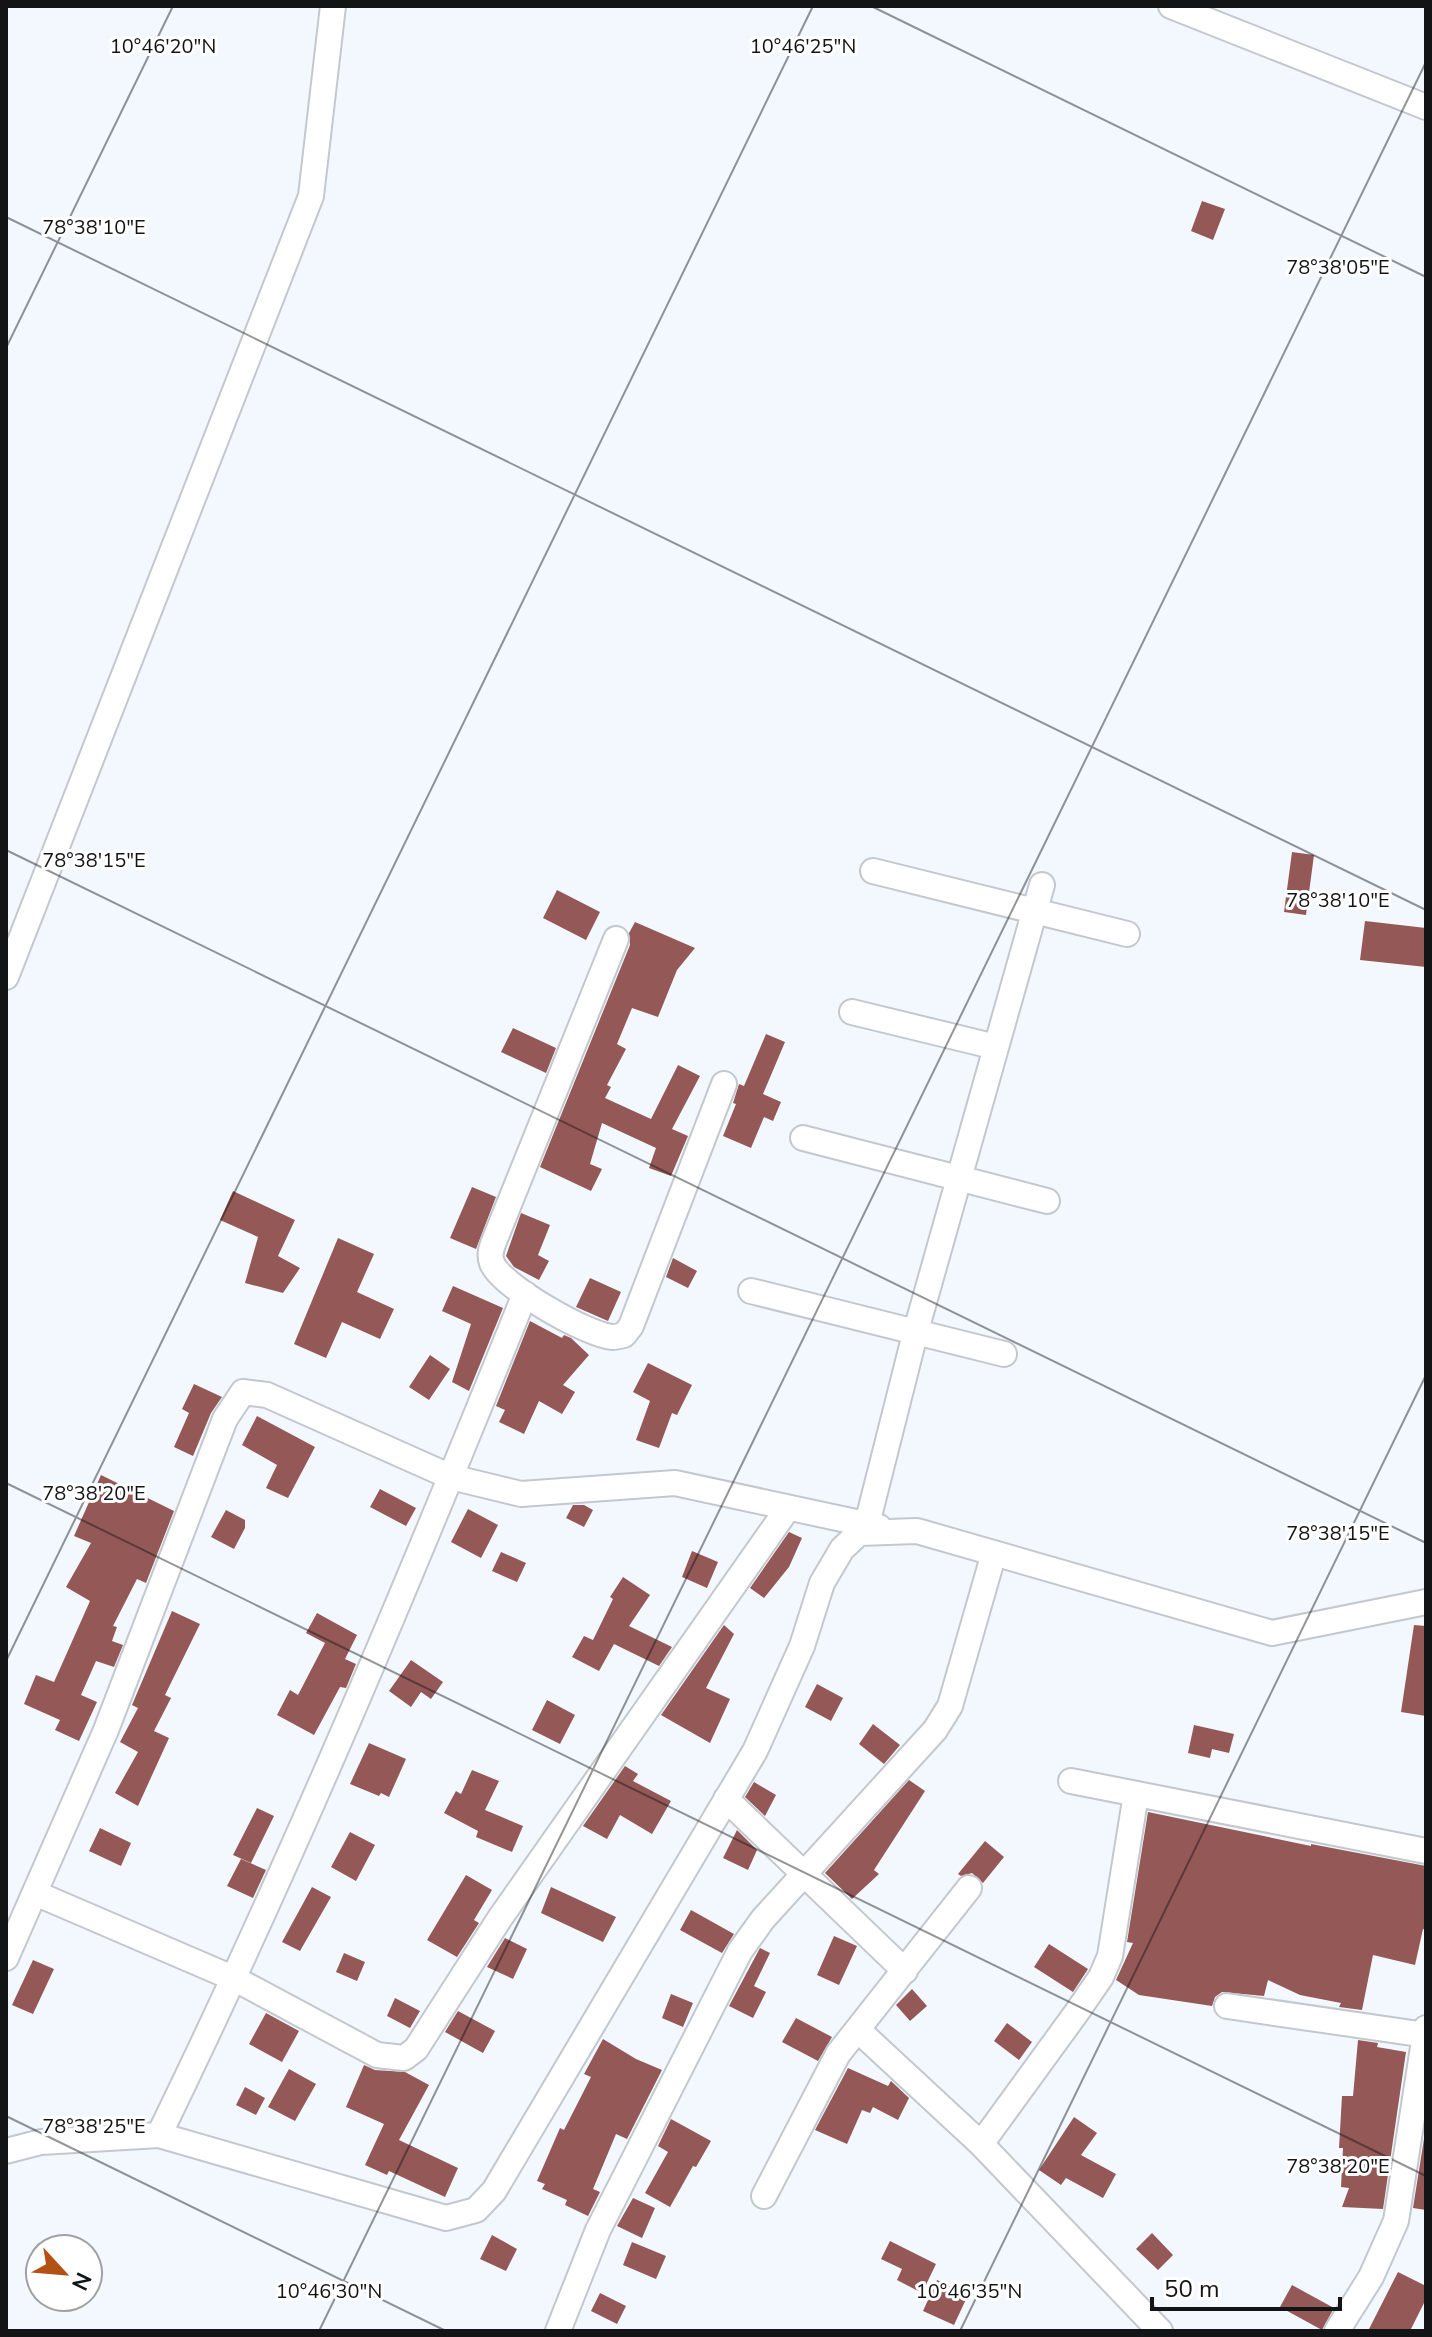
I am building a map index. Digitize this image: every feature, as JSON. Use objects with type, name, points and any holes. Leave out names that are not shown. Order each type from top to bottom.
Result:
[{"type":"street","points":[[6,977],[311,196],[333,6]]},
{"type":"street","points":[[1171,6],[1426,107]]},
{"type":"street","points":[[873,871],[1127,934]]},
{"type":"street","points":[[867,1524],[915,1334],[1042,885]]},
{"type":"street","points":[[616,939],[490,1255],[494,1267],[525,1294],[583,1327],[611,1337],[624,1335],[631,1326],[724,1084]]},
{"type":"street","points":[[852,1012],[996,1047]]},
{"type":"street","points":[[803,1138],[1047,1201]]},
{"type":"street","points":[[751,1291],[1004,1354]]},
{"type":"street","points":[[159,2135],[235,1979],[451,1477],[525,1294]]},
{"type":"street","points":[[6,1958],[106,1730],[225,1419],[243,1392],[267,1395],[451,1477],[521,1494],[675,1483],[901,1532]]},
{"type":"street","points":[[35,1893],[235,1979],[377,2055],[404,2058],[416,2049],[500,1918],[788,1508]]},
{"type":"street","points":[[6,2151],[41,2142],[159,2135],[446,2218],[476,2210],[494,2191],[755,1751],[802,1646],[822,1583],[842,1549],[859,1533],[917,1531],[1272,1633],[1426,1602]]},
{"type":"street","points":[[558,2331],[598,2230],[740,1951],[763,1919],[935,1730],[950,1706],[994,1553]]},
{"type":"street","points":[[1071,1781],[1426,1851]]},
{"type":"street","points":[[981,2144],[1101,1977],[1110,1956],[1136,1794]]},
{"type":"street","points":[[726,1799],[905,1971]]},
{"type":"street","points":[[764,2196],[838,2054],[969,1888]]},
{"type":"street","points":[[1227,2006],[1425,2032],[1396,2221],[1371,2277],[1337,2331]]},
{"type":"street","points":[[858,2030],[981,2144],[1160,2331]]},
{"type":"building","points":[[1202,201],[1225,209],[1213,240],[1191,231]]},
{"type":"building","points":[[1292,852],[1314,855],[1306,915],[1284,912]]},
{"type":"building","points":[[557,890],[600,912],[586,940],[543,918]]},
{"type":"building","points":[[1365,921],[1426,928],[1426,967],[1360,960]]},
{"type":"building","points":[[635,922],[695,948],[677,970],[658,1017],[632,1008],[617,1044],[626,1049],[607,1085],[611,1087],[605,1098],[651,1119],[678,1065],[700,1076],[672,1129],[688,1136],[671,1176],[649,1168],[656,1148],[602,1123],[590,1164],[602,1169],[591,1191],[540,1167],[630,945],[629,933]]},
{"type":"building","points":[[513,1028],[556,1048],[546,1073],[501,1052]]},
{"type":"building","points":[[766,1034],[785,1042],[763,1094],[781,1102],[773,1121],[764,1117],[751,1148],[723,1136],[736,1104],[733,1103],[739,1084],[744,1086]]},
{"type":"building","points":[[472,1187],[496,1197],[476,1249],[450,1238]]},
{"type":"building","points":[[233,1191],[295,1220],[278,1256],[300,1268],[283,1293],[245,1283],[258,1237],[220,1220]]},
{"type":"building","points":[[521,1213],[550,1225],[538,1255],[549,1261],[539,1280],[514,1267],[506,1256]]},
{"type":"building","points":[[338,1238],[374,1254],[357,1292],[394,1309],[380,1339],[342,1322],[326,1358],[294,1344]]},
{"type":"building","points":[[673,1258],[697,1271],[688,1288],[666,1277]]},
{"type":"building","points":[[590,1278],[621,1292],[608,1321],[576,1307]]},
{"type":"building","points":[[453,1286],[503,1308],[469,1391],[452,1382],[471,1324],[442,1311]]},
{"type":"building","points":[[530,1321],[562,1338],[564,1335],[571,1338],[589,1355],[563,1385],[575,1392],[562,1414],[539,1401],[524,1434],[499,1422],[505,1410],[496,1406]]},
{"type":"building","points":[[430,1355],[450,1369],[429,1400],[409,1387]]},
{"type":"building","points":[[648,1363],[692,1385],[677,1415],[672,1413],[659,1448],[636,1440],[650,1401],[633,1392]]},
{"type":"building","points":[[194,1384],[222,1397],[211,1413],[193,1456],[174,1447],[189,1413],[182,1409]]},
{"type":"building","points":[[257,1416],[315,1447],[288,1498],[266,1488],[277,1465],[242,1445]]},
{"type":"building","points":[[101,1475],[174,1511],[146,1583],[137,1579],[113,1626],[117,1627],[112,1641],[123,1645],[114,1667],[96,1661],[81,1695],[97,1702],[79,1741],[55,1730],[60,1720],[24,1704],[36,1675],[54,1682],[90,1601],[66,1587],[91,1543],[74,1536]]},
{"type":"building","points":[[380,1489],[416,1508],[406,1526],[370,1507]]},
{"type":"building","points":[[573,1505],[584,1505],[593,1510],[584,1527],[566,1518]]},
{"type":"building","points":[[468,1509],[498,1525],[481,1558],[451,1542]]},
{"type":"building","points":[[226,1510],[245,1520],[245,1528],[234,1549],[211,1537]]},
{"type":"building","points":[[789,1532],[802,1538],[789,1567],[764,1598],[750,1588]]},
{"type":"building","points":[[692,1551],[718,1562],[707,1588],[682,1577]]},
{"type":"building","points":[[501,1552],[526,1563],[517,1582],[492,1571]]},
{"type":"building","points":[[623,1577],[650,1595],[629,1626],[672,1647],[659,1666],[614,1644],[599,1671],[572,1657],[584,1636],[593,1640],[613,1599],[610,1597]]},
{"type":"building","points":[[172,1611],[200,1624],[165,1695],[171,1698],[154,1731],[169,1738],[138,1806],[115,1793],[138,1752],[120,1742],[138,1708],[132,1705]]},
{"type":"building","points":[[317,1613],[357,1635],[345,1659],[356,1664],[346,1688],[340,1687],[314,1735],[277,1715],[290,1690],[298,1695],[325,1643],[306,1633]]},
{"type":"building","points":[[724,1625],[734,1634],[706,1688],[730,1699],[710,1743],[661,1715]]},
{"type":"building","points":[[1414,1625],[1426,1626],[1426,1716],[1401,1712]]},
{"type":"building","points":[[411,1660],[443,1682],[431,1699],[421,1692],[411,1707],[389,1691]]},
{"type":"building","points":[[817,1684],[843,1698],[831,1721],[805,1707]]},
{"type":"building","points":[[547,1700],[575,1715],[560,1744],[532,1730]]},
{"type":"building","points":[[873,1724],[900,1745],[884,1764],[859,1744]]},
{"type":"building","points":[[1194,1725],[1234,1734],[1229,1753],[1212,1749],[1210,1758],[1188,1753]]},
{"type":"building","points":[[369,1743],[406,1759],[389,1797],[350,1784]]},
{"type":"building","points":[[625,1766],[638,1774],[633,1781],[671,1801],[652,1834],[620,1815],[607,1839],[583,1826]]},
{"type":"building","points":[[472,1770],[499,1781],[485,1810],[523,1826],[512,1852],[476,1837],[478,1831],[444,1813],[456,1791],[461,1794]]},
{"type":"building","points":[[909,1780],[925,1791],[874,1870],[879,1874],[852,1899],[825,1873]]},
{"type":"building","points":[[754,1782],[776,1795],[765,1816],[745,1797]]},
{"type":"building","points":[[257,1808],[274,1816],[251,1863],[233,1855]]},
{"type":"building","points":[[1148,1812],[1426,1866],[1426,1930],[1423,1929],[1415,1965],[1373,1955],[1362,2010],[1339,2007],[1341,2003],[1300,1995],[1268,1980],[1264,1996],[1222,1992],[1215,1997],[1212,2006],[1139,1995],[1116,1980],[1133,1943],[1127,1942]]},
{"type":"building","points":[[100,1828],[131,1843],[121,1866],[89,1851]]},
{"type":"building","points":[[737,1830],[757,1850],[748,1870],[723,1858]]},
{"type":"building","points":[[350,1832],[375,1845],[356,1881],[331,1867]]},
{"type":"building","points":[[985,1841],[1004,1857],[983,1883],[972,1873],[958,1874]]},
{"type":"building","points":[[241,1859],[266,1870],[253,1898],[227,1886]]},
{"type":"building","points":[[466,1875],[492,1890],[474,1920],[479,1923],[457,1957],[427,1940]]},
{"type":"building","points":[[312,1887],[331,1897],[300,1951],[282,1942]]},
{"type":"building","points":[[551,1887],[616,1917],[603,1942],[541,1913]]},
{"type":"building","points":[[691,1910],[734,1934],[722,1953],[680,1930]]},
{"type":"building","points":[[834,1936],[857,1946],[839,1985],[817,1975]]},
{"type":"building","points":[[505,1938],[527,1949],[513,1979],[487,1967]]},
{"type":"building","points":[[1049,1944],[1088,1969],[1073,1992],[1034,1967]]},
{"type":"building","points":[[760,1948],[770,1953],[754,1986],[766,1992],[753,2018],[729,2006]]},
{"type":"building","points":[[344,1953],[365,1962],[357,1981],[336,1972]]},
{"type":"building","points":[[33,1960],[54,1969],[33,2014],[12,2005]]},
{"type":"building","points":[[912,1989],[927,2006],[910,2021],[896,2005]]},
{"type":"building","points":[[671,1994],[693,2003],[683,2027],[662,2018]]},
{"type":"building","points":[[395,1998],[420,2011],[410,2028],[387,2016]]},
{"type":"building","points":[[458,2011],[495,2031],[483,2053],[445,2032]]},
{"type":"building","points":[[266,2013],[299,2031],[282,2062],[249,2044]]},
{"type":"building","points":[[796,2018],[832,2037],[818,2061],[782,2042]]},
{"type":"building","points":[[1007,2023],[1032,2042],[1019,2060],[994,2041]]},
{"type":"building","points":[[603,2039],[662,2070],[627,2139],[616,2134],[593,2189],[600,2192],[588,2216],[565,2205],[567,2200],[542,2189],[545,2184],[537,2181],[560,2128],[564,2130],[591,2077],[584,2074]]},
{"type":"building","points":[[1358,2040],[1406,2052],[1383,2209],[1342,2207],[1349,2188],[1341,2187],[1343,2148],[1339,2148],[1342,2096],[1353,2096]]},
{"type":"building","points":[[364,2065],[375,2070],[405,2072],[429,2085],[399,2140],[458,2168],[445,2197],[389,2171],[387,2175],[365,2165],[384,2124],[346,2107]]},
{"type":"building","points":[[848,2068],[888,2086],[891,2081],[909,2098],[898,2120],[873,2107],[870,2113],[862,2110],[847,2144],[815,2130]]},
{"type":"building","points":[[289,2069],[316,2084],[295,2121],[268,2107]]},
{"type":"building","points":[[245,2087],[265,2098],[256,2115],[236,2105]]},
{"type":"building","points":[[1074,2117],[1097,2133],[1081,2155],[1116,2174],[1103,2198],[1066,2178],[1061,2185],[1039,2170]]},
{"type":"building","points":[[671,2119],[711,2141],[670,2207],[645,2193],[668,2152],[658,2146]]},
{"type":"building","points":[[1426,2126],[1426,2210],[1413,2208]]},
{"type":"building","points":[[633,2198],[655,2208],[642,2238],[617,2226]]},
{"type":"building","points":[[1152,2233],[1173,2255],[1158,2270],[1136,2249]]},
{"type":"building","points":[[492,2235],[517,2249],[506,2271],[480,2259]]},
{"type":"building","points":[[890,2241],[936,2264],[922,2293],[897,2280],[902,2269],[881,2259]]},
{"type":"building","points":[[632,2242],[666,2256],[656,2279],[623,2265]]},
{"type":"building","points":[[1398,2272],[1426,2286],[1426,2299],[1410,2331],[1368,2331]]},
{"type":"building","points":[[937,2280],[968,2295],[954,2325],[923,2311]]},
{"type":"building","points":[[1292,2285],[1334,2308],[1322,2330],[1280,2307]]},
{"type":"building","points":[[600,2293],[626,2306],[617,2324],[591,2311]]}]
